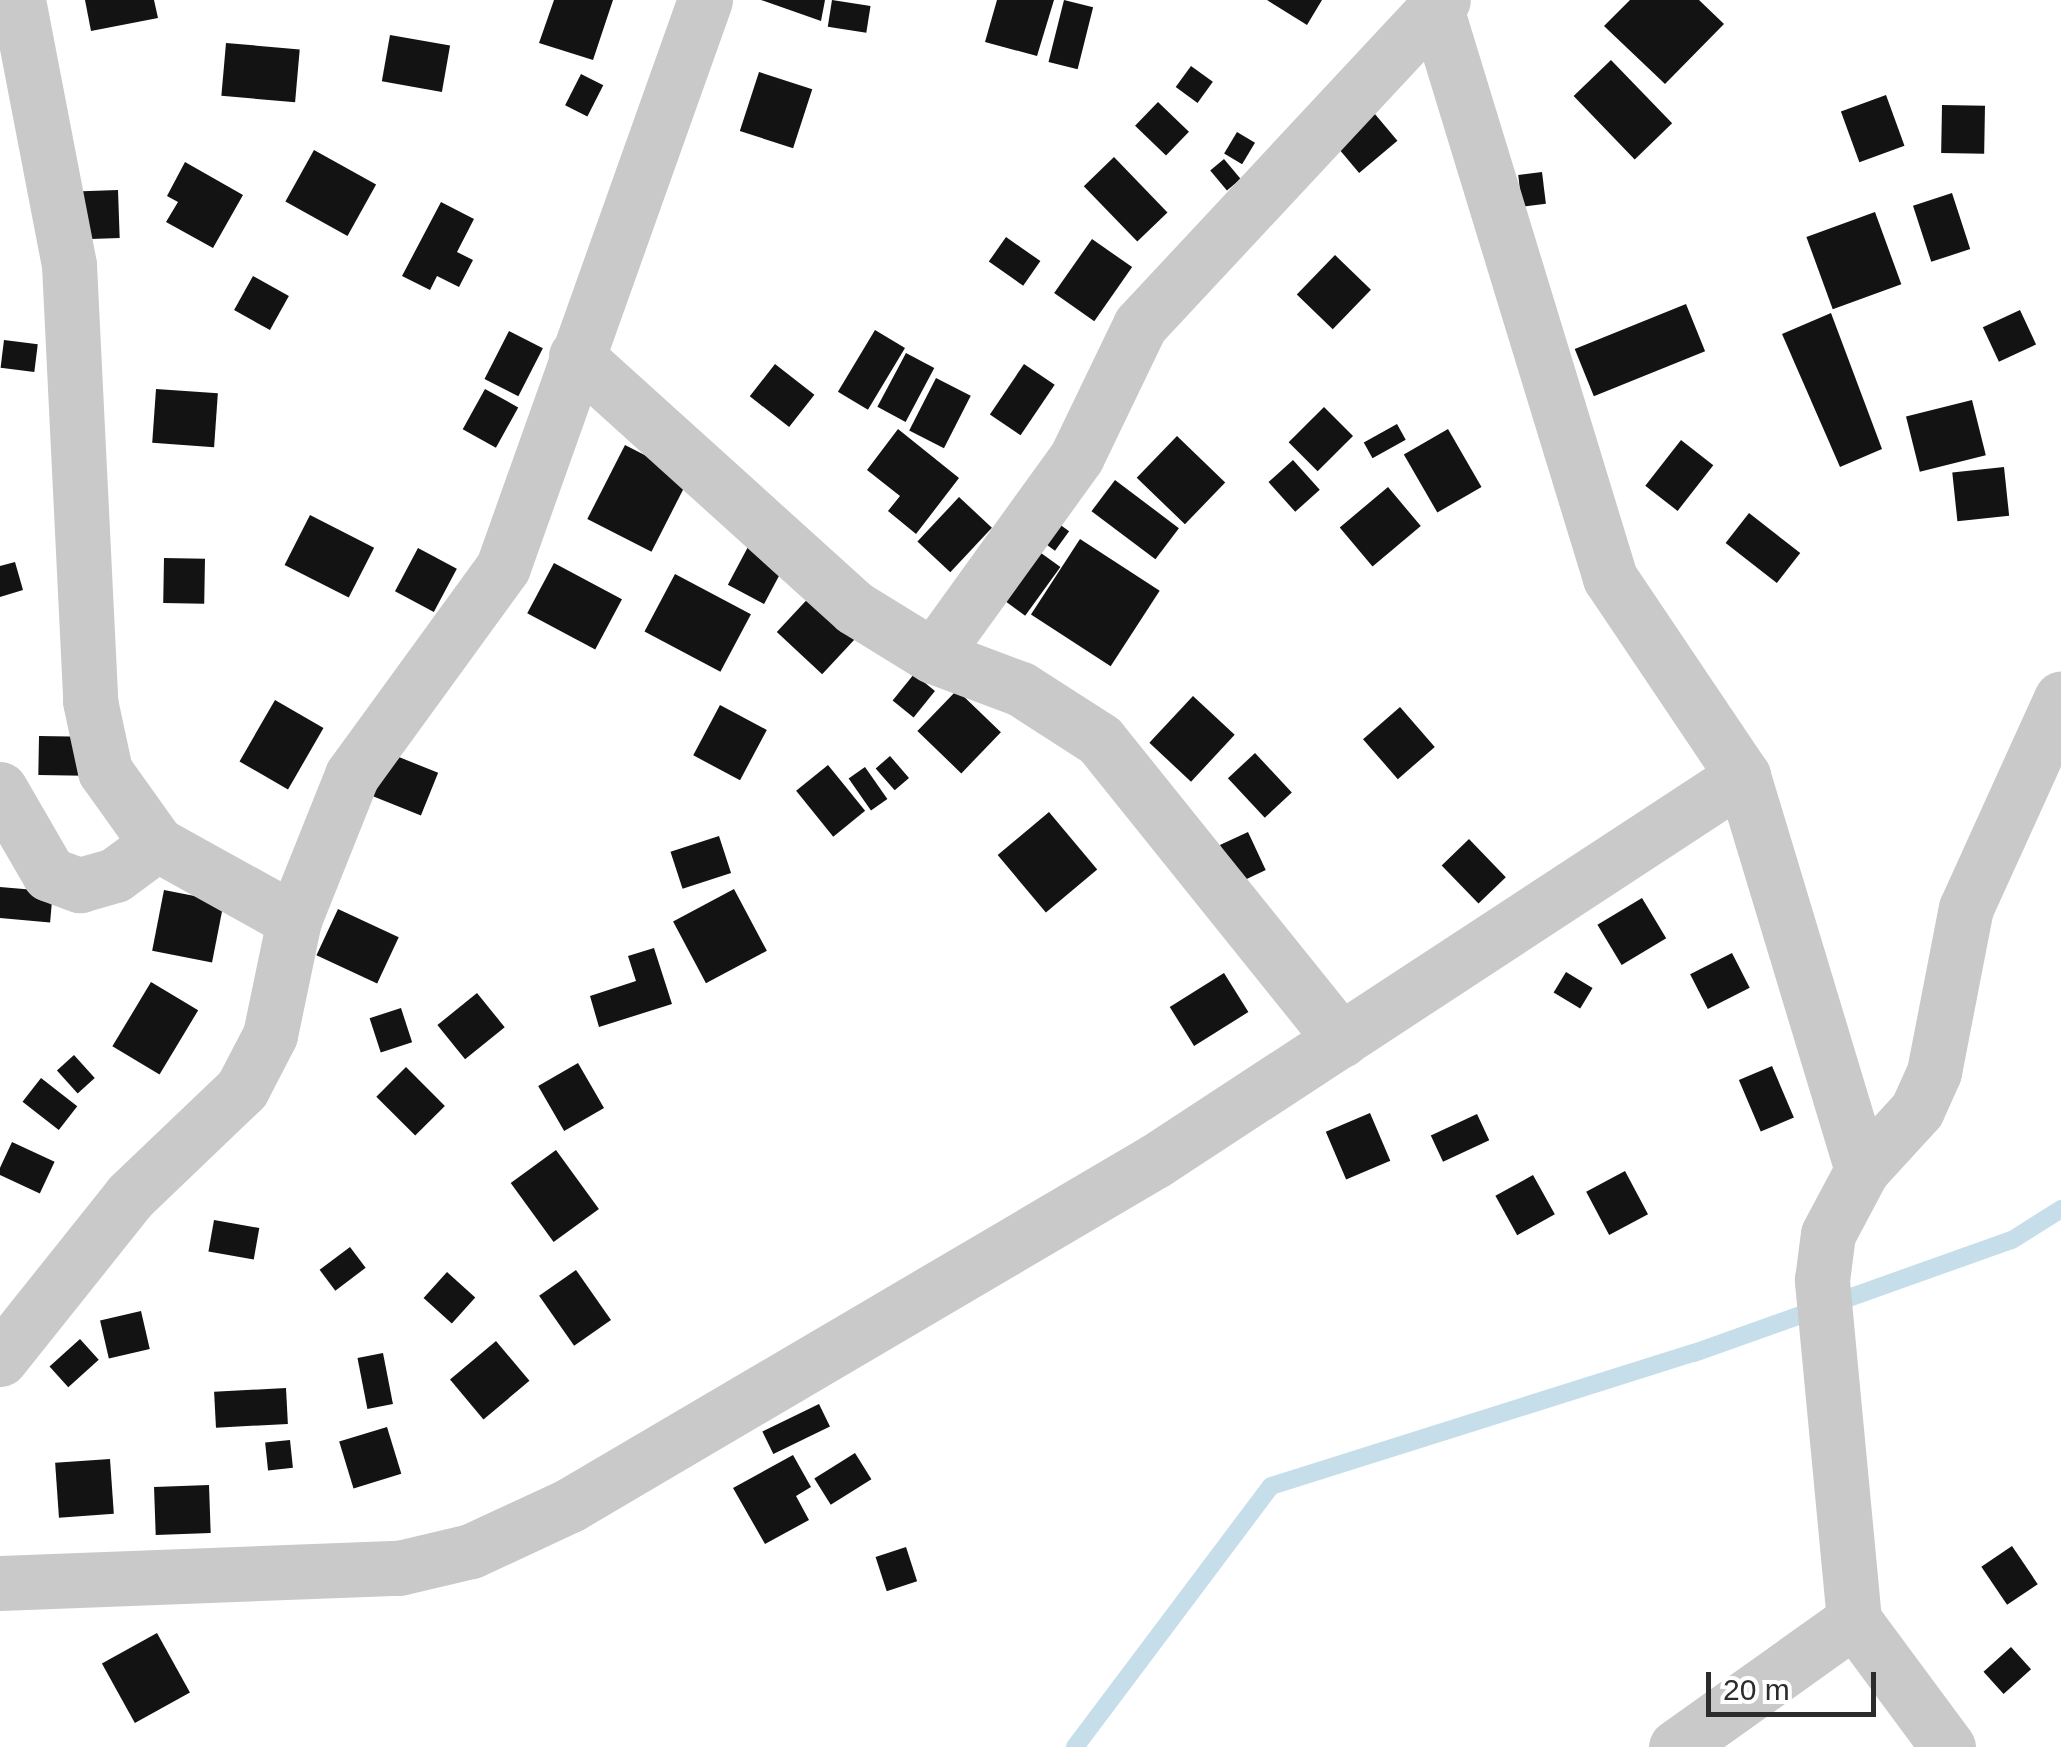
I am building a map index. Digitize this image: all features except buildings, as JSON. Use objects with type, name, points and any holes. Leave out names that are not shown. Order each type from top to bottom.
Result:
[{"type":"street","points":[[18,0],[69,264],[90,701],[105,771],[157,844],[294,920]]},
{"type":"street","points":[[0,1359],[130,1196],[242,1089],[270,1035],[294,920],[370,745],[503,567],[705,0]]},
{"type":"street","points":[[934,656],[1078,456],[1140,326],[1441,7]]},
{"type":"street","points":[[1441,7],[1610,578],[1742,776],[1862,1170]]},
{"type":"street","points":[[576,356],[855,608],[934,656],[1021,689],[1100,740],[1341,1040]]},
{"type":"street","points":[[1948,1747],[1854,1620],[1822,1280],[1828,1234],[1862,1170],[1917,1110],[1934,1072],[1966,908],[2061,699]]},
{"type":"street","points":[[0,1583],[398,1568],[471,1551],[570,1504],[1104,1192],[1742,776]]},
{"type":"street","points":[[0,788],[49,874],[80,885],[115,875],[157,844]]},
{"type":"street","points":[[1676,1747],[1854,1620]]},
{"type":"waterway","points":[[1075,1747],[1271,1486],[1694,1353],[2012,1240],[2061,1209]]}]
